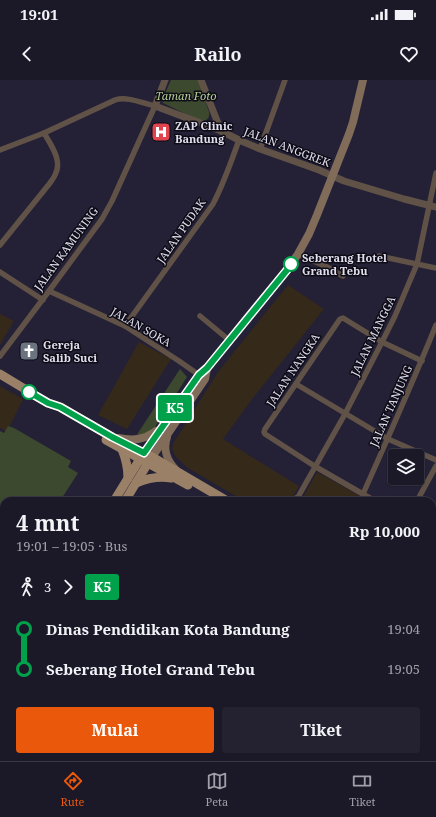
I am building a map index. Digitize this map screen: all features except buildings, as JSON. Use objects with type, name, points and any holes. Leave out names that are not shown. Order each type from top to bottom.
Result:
[{"type":"main road","points":[[117,497],[132,480],[199,375],[207,368],[287,270],[298,254],[309,234],[333,176],[353,122],[363,80]]},
{"type":"main road","points":[[112,437],[128,440],[140,439],[164,430],[205,379],[207,368]]},
{"type":"main road","points":[[0,374],[48,403],[60,407],[176,475],[219,497]]},
{"type":"main road","points":[[48,403],[58,413],[122,449],[146,458]]},
{"type":"main road","points":[[164,430],[168,458],[176,475],[209,497]]},
{"type":"main road","points":[[122,449],[132,480],[126,497]]},
{"type":"main road","points":[[132,480],[176,475]]},
{"type":"street","name":"JALAN KAMUNING","points":[[0,356],[102,219],[112,201],[155,106],[165,80]]},
{"type":"street","points":[[201,80],[221,131]]},
{"type":"street","points":[[260,149],[285,80]]},
{"type":"street","name":"JALAN ANGGREK","points":[[0,150],[44,133],[120,98],[126,98],[155,106],[203,124],[260,149],[344,181],[433,206]]},
{"type":"street","points":[[203,124],[211,118],[213,112]]},
{"type":"street","points":[[0,245],[56,174],[58,162],[52,146],[44,133]]},
{"type":"street","name":"JALAN PUDAK","points":[[125,326],[213,204],[223,183],[239,140]]},
{"type":"street","name":"JALAN MANGGA","points":[[299,497],[345,414],[382,342],[395,316],[417,264],[433,206],[436,173]]},
{"type":"street","points":[[298,254],[343,276]]},
{"type":"street","points":[[380,256],[436,268]]},
{"type":"street","points":[[0,272],[43,300]]},
{"type":"street","name":"JALAN SOKA","points":[[49,291],[125,326],[199,375]]},
{"type":"street","points":[[200,316],[229,340]]},
{"type":"street","name":"JALAN NANGKA","points":[[316,467],[265,434],[265,429],[336,322],[340,319],[343,318],[382,342]]},
{"type":"street","name":"JALAN TANJUNG","points":[[363,494],[422,361],[436,325]]},
{"type":"street","points":[[382,342],[422,361]]},
{"type":"street","points":[[296,384],[388,439],[436,460]]},
{"type":"street","points":[[419,497],[436,466]]},
{"type":"street","points":[[316,467],[368,497]]},
{"type":"shaded area","points":[[288,285],[324,309],[253,398],[223,439],[299,486],[292,497],[237,497],[188,468],[175,456],[172,448],[174,442],[218,372]]},
{"type":"shaded area","points":[[0,314],[14,321],[0,345]]},
{"type":"shaded area","points":[[139,342],[171,359],[127,429],[98,415]]},
{"type":"shaded area","points":[[0,386],[23,399],[7,432],[0,428]]},
{"type":"shaded area","points":[[317,472],[362,497],[303,497]]},
{"type":"green space","name":"Taman Foto","points":[[171,80],[198,80],[209,112],[209,117],[207,120],[202,122],[163,103],[162,100]]},
{"type":"green space","points":[[180,369],[187,377],[153,430],[150,433],[136,436]]},
{"type":"green space","points":[[8,426],[14,428],[71,461],[68,467],[78,473],[63,497],[0,497],[0,431],[4,433]]},
{"type":"bus line","name":"K5","points":[[29,392],[48,403],[60,407],[112,437],[144,453],[199,375],[207,368],[291,264]]},
{"type":"place","name":"ZAP Clinic Bandung","points":[[161,132]]},
{"type":"place","name":"Seberang Hotel Grand Tebu","points":[[291,264]]},
{"type":"place","name":"Gereja Salib Suci","points":[[29,351]]}]
